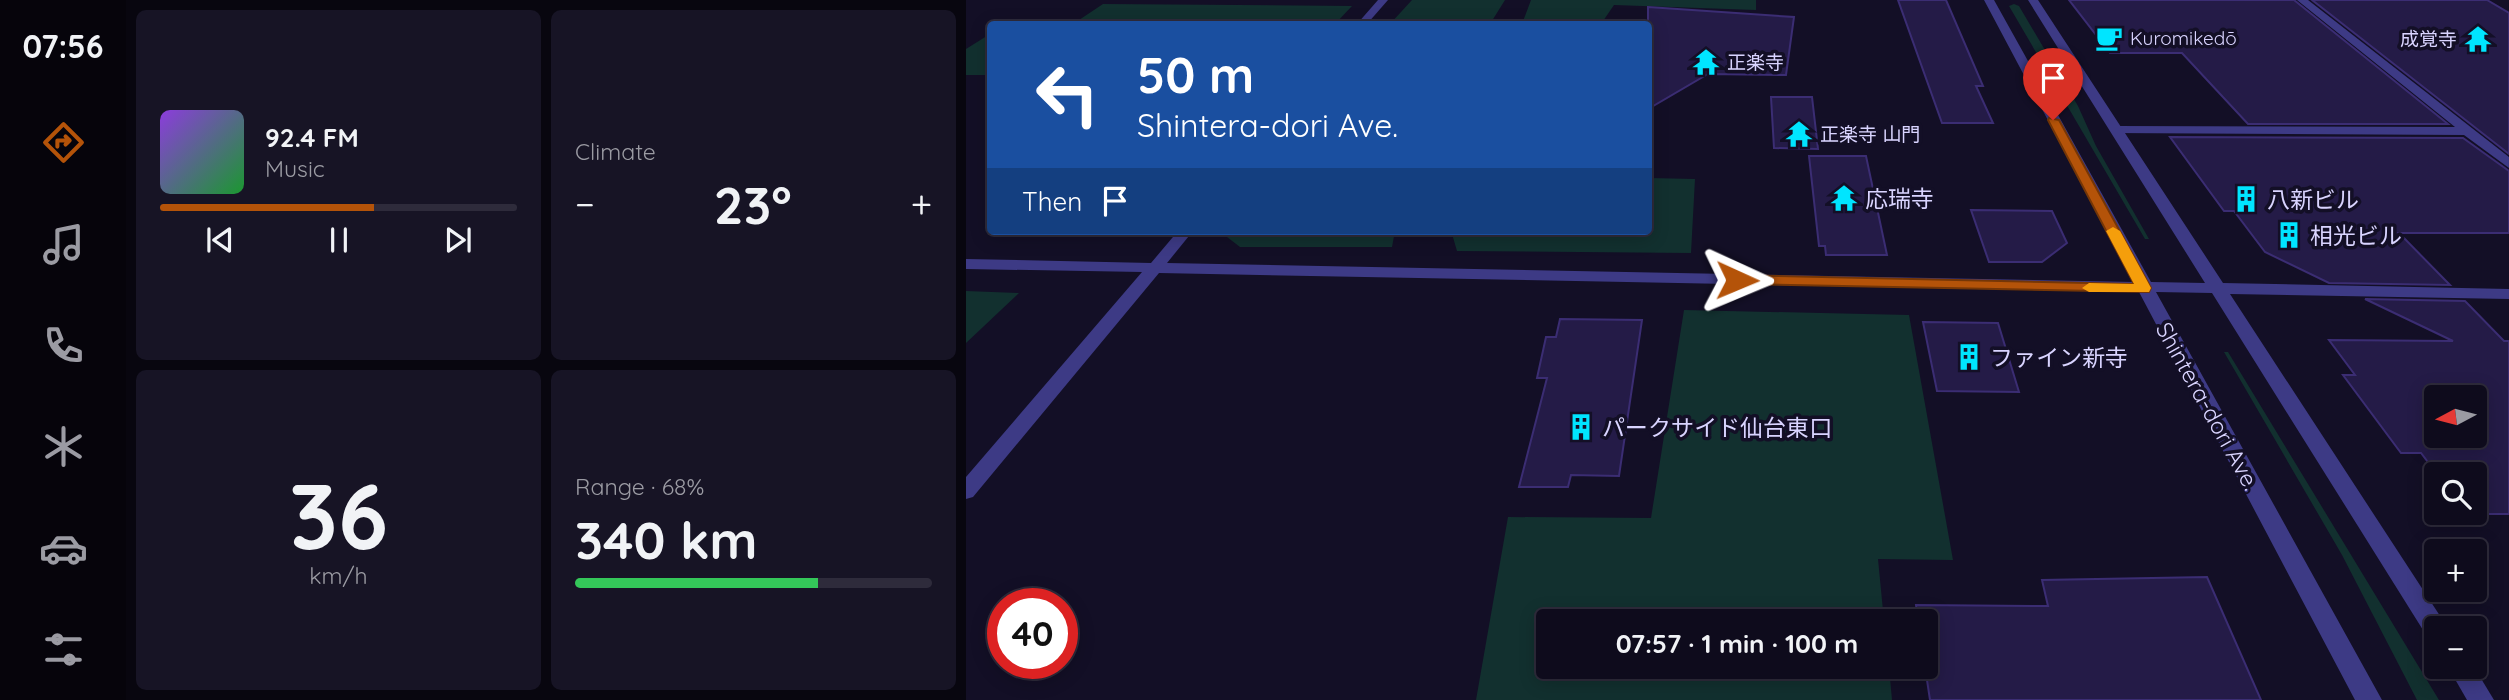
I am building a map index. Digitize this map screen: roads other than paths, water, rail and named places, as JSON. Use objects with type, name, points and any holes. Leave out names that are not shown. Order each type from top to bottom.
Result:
[{"type":"street","points":[[1364,21],[1382,0]]},
{"type":"street","name":"Shintera-dori Ave.","points":[[1989,0],[2369,700]]},
{"type":"street","points":[[2033,0],[2427,616]]},
{"type":"street","points":[[2302,0],[2509,164]]},
{"type":"street","points":[[2115,130],[2467,131]]},
{"type":"street","points":[[966,491],[1183,235]]},
{"type":"street","points":[[966,264],[2509,294]]},
{"type":"street","points":[[2468,679],[2481,700]]},
{"type":"place","name":"Kuromikedō","points":[[2109,38]]},
{"type":"place","name":"成覚寺","points":[[2478,39]]},
{"type":"place","name":"正楽寺","points":[[1706,62]]},
{"type":"place","name":"正楽寺 山門","points":[[1799,134]]},
{"type":"place","name":"応瑞寺","points":[[1844,198]]},
{"type":"place","name":"八新ビル","points":[[2246,199]]},
{"type":"place","name":"相光ビル","points":[[2289,235]]},
{"type":"place","name":"ファイン新寺","points":[[1969,357]]},
{"type":"place","name":"パークサイド仙台東口","points":[[1581,427]]}]
